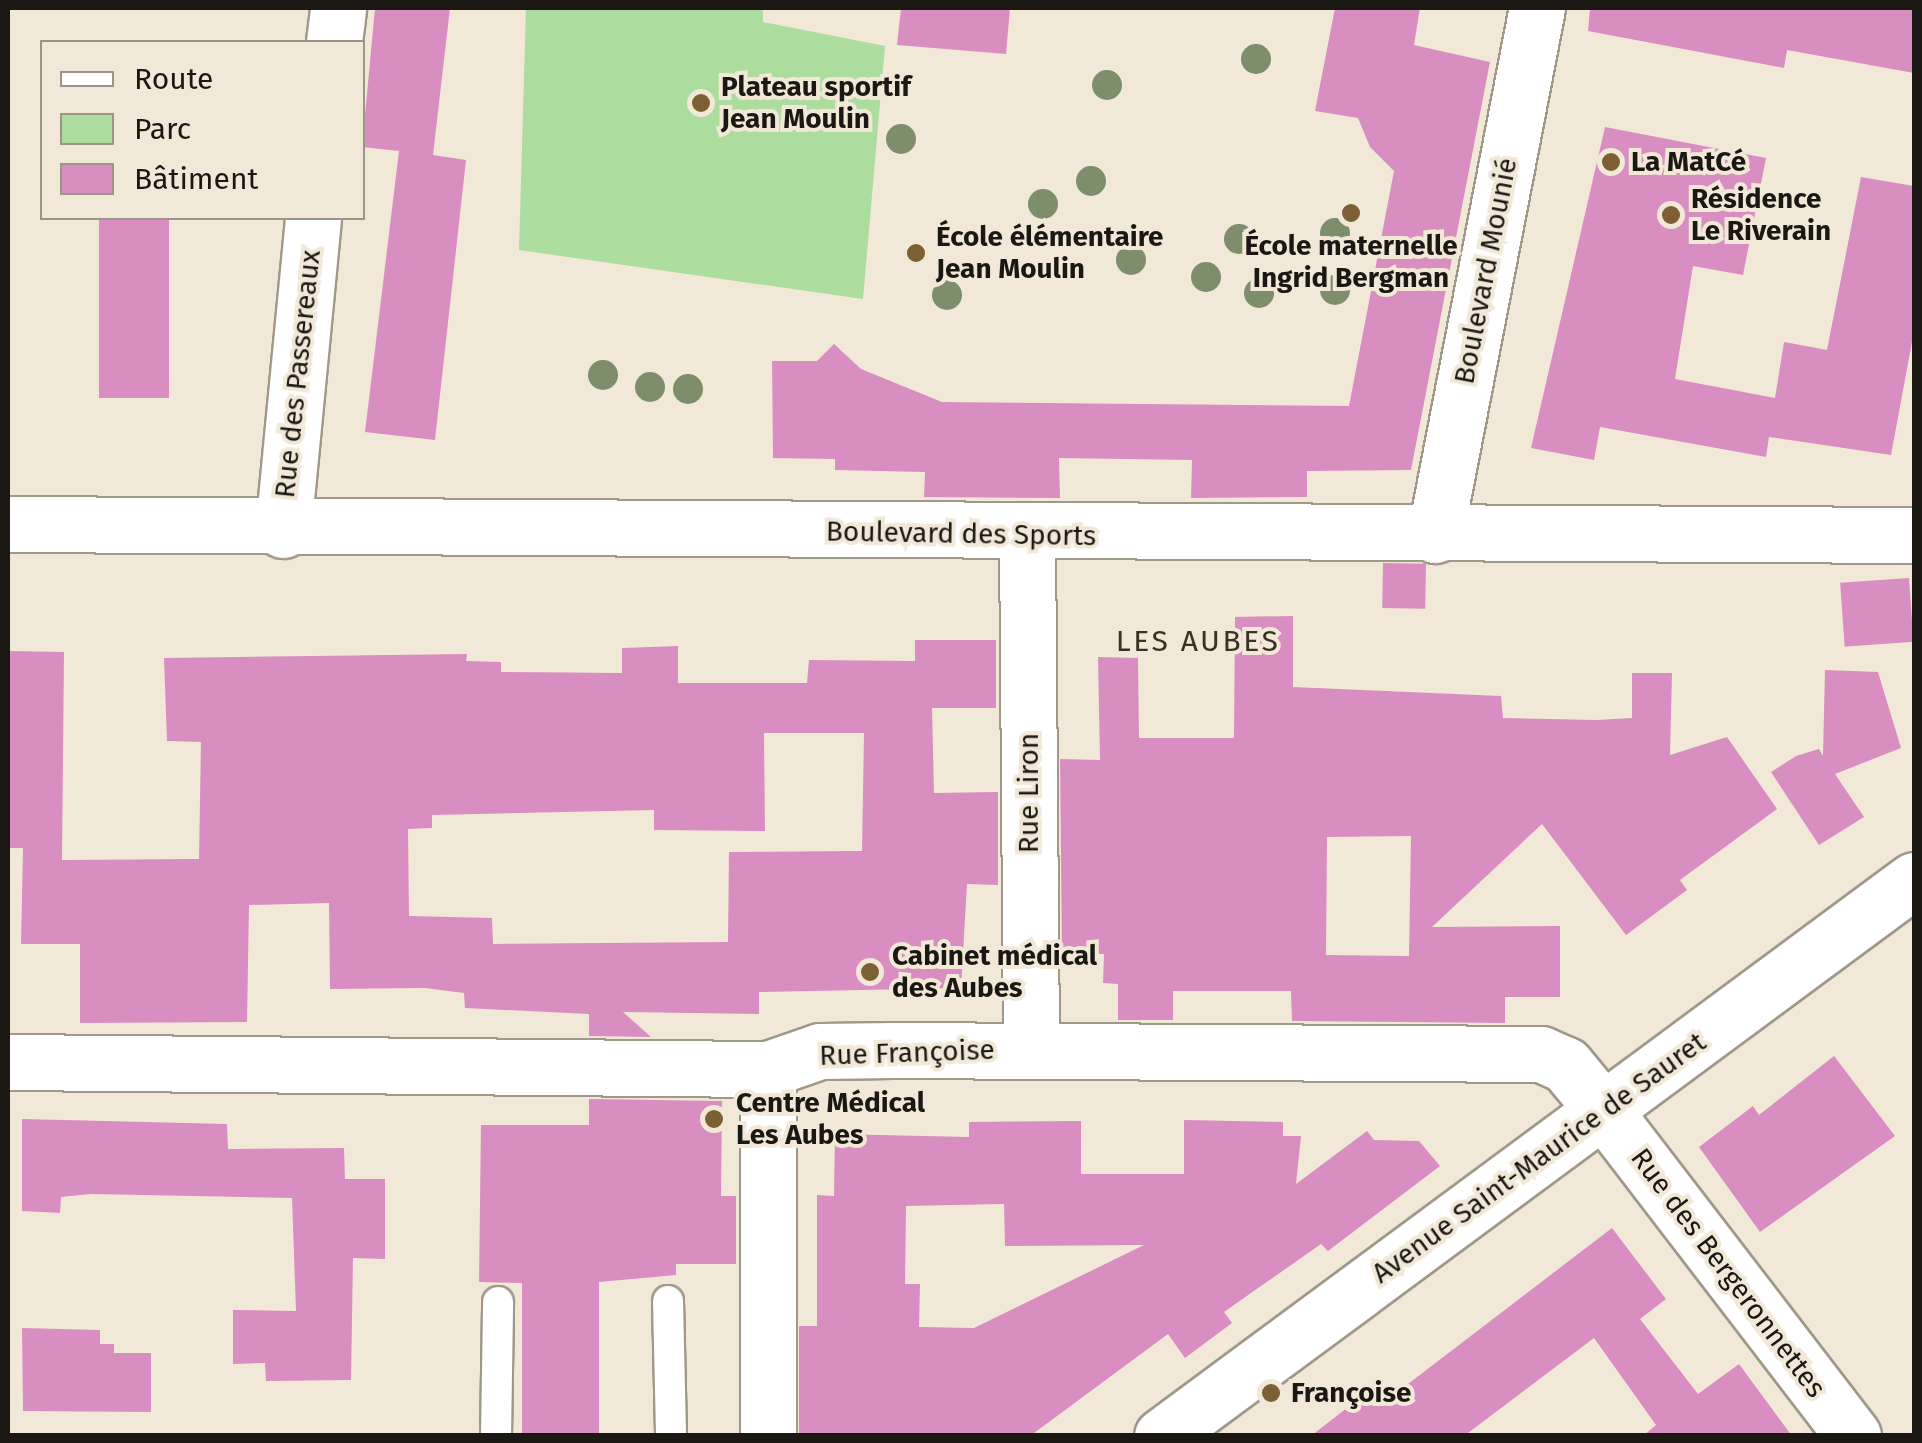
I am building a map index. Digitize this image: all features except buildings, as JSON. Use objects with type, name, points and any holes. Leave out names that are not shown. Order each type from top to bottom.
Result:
[{"type":"street","points":[[334,40],[338,8]]},
{"type":"street","name":"Boulevard Mounié","points":[[1436,535],[1537,8]]},
{"type":"street","name":"Rue des Passereaux","points":[[284,530],[313,220]]},
{"type":"street","name":"Boulevard des Sports","points":[[8,524],[1027,536],[1914,536]]},
{"type":"street","name":"Rue Liron","points":[[1027,536],[1031,1050]]},
{"type":"street","name":"Avenue Saint-Maurice de Sauret","points":[[1162,1436],[1914,880]]},
{"type":"street","name":"Rue Françoise","points":[[8,1062],[768,1068],[820,1051],[1540,1054],[1566,1065],[1604,1111]]},
{"type":"street","points":[[768,1068],[768,1436]]},
{"type":"street","name":"Rue des Bergeronnettes","points":[[1604,1111],[1852,1436]]},
{"type":"lane","points":[[668,1300],[671,1436]]},
{"type":"lane","points":[[496,1436],[498,1302]]},
{"type":"green space","name":"Plateau sportif Jean Moulin","points":[[526,8],[763,8],[763,22],[885,46],[863,299],[519,250]]},
{"type":"place","name":"Plateau sportif Jean Moulin","points":[[701,103]]},
{"type":"place","name":"La MatCé","points":[[1611,162]]},
{"type":"place","name":"École maternelle Ingrid Bergman","points":[[1351,213]]},
{"type":"place","name":"Résidence Le Riverain","points":[[1671,215]]},
{"type":"place","name":"École élémentaire Jean Moulin","points":[[916,253]]},
{"type":"place","name":"Cabinet médical des Aubes","points":[[870,972]]},
{"type":"place","name":"Centre Médical Les Aubes","points":[[714,1119]]},
{"type":"place","name":"Françoise","points":[[1271,1393]]},
{"type":"district","name":"LES AUBES","points":[[1198,641]]}]
